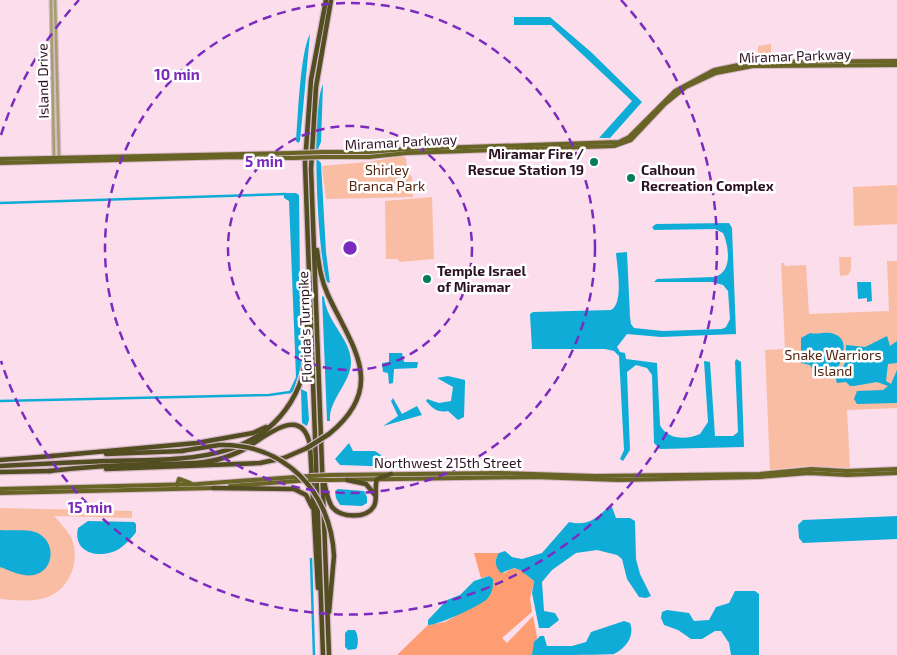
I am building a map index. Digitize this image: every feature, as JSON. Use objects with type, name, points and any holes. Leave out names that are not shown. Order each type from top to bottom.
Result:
[{"type":"highway","name":"Florida's Turnpike","points":[[323,655],[309,289],[306,134],[312,72],[326,0]]},
{"type":"highway","name":"Florida's Turnpike","points":[[329,655],[315,242],[311,188],[313,116],[320,56],[332,0]]},
{"type":"highway","points":[[0,472],[243,464],[284,458],[307,448],[328,434],[344,420],[352,407],[359,388],[360,369],[355,346],[323,282],[315,242]]},
{"type":"highway","points":[[0,466],[189,458],[233,448],[263,433],[282,414],[299,385],[305,360],[309,289]]},
{"type":"highway","points":[[0,460],[165,447],[253,433],[270,424],[292,398]]},
{"type":"highway","points":[[49,471],[211,461],[240,452],[279,427],[290,425],[303,430],[310,442],[316,578],[321,607]]},
{"type":"highway","points":[[108,461],[219,445],[260,450],[286,463],[302,476],[319,498],[327,516],[334,556],[332,600],[328,621]]},
{"type":"highway","points":[[52,456],[183,451]]},
{"type":"highway","points":[[322,475],[329,501],[341,514],[366,514],[374,505],[377,479],[391,474]]},
{"type":"highway","points":[[347,480],[368,485],[376,496]]},
{"type":"highway","points":[[213,488],[294,489],[307,497],[313,511]]},
{"type":"main road","name":"Miramar Parkway","points":[[0,161],[294,155],[619,142],[629,137],[675,91],[714,70],[753,62],[897,61]]},
{"type":"main road","points":[[820,65],[834,62]]},
{"type":"main road","name":"Miramar Parkway","points":[[323,154],[360,158],[412,152],[614,146],[631,140],[665,104],[686,87],[716,73],[753,66],[897,65]]},
{"type":"main road","name":"Northwest 215th Street","points":[[0,489],[177,485],[391,474],[499,473],[595,476],[760,474],[811,469],[897,471]]},
{"type":"main road","name":"Northwest 215th Street","points":[[331,478],[347,480],[534,477],[618,480],[760,477],[809,473],[847,475],[897,471]]},
{"type":"main road","name":"Northwest 215th Street","points":[[0,493],[213,488],[310,478]]},
{"type":"main road","points":[[19,492],[26,488]]},
{"type":"street","name":"Island Drive","points":[[51,0],[57,159]]},
{"type":"street","name":"Island Drive","points":[[56,0],[57,159]]},
{"type":"green space","points":[[771,44],[771,59],[758,59],[758,46]]},
{"type":"green space","name":"Shirley Branca Park","points":[[402,156],[406,158],[407,171],[412,177],[413,197],[326,199],[322,166],[368,162]]},
{"type":"green space","points":[[897,185],[897,224],[854,226],[853,187]]},
{"type":"green space","points":[[432,197],[434,259],[400,262],[397,259],[386,259],[385,201]]},
{"type":"green space","points":[[839,257],[851,257],[851,270],[848,275],[840,276]]},
{"type":"green space","name":"Snake Warriors Island","points":[[887,261],[897,261],[897,408],[847,410],[850,468],[807,466],[770,470],[765,350],[785,349],[781,263],[784,263],[785,266],[806,265],[809,314],[889,311]]},
{"type":"green space","points":[[0,508],[132,511],[132,518],[54,516],[69,534],[74,545],[74,563],[69,579],[57,592],[38,600],[0,599]]},
{"type":"shaded area","points":[[474,553],[499,553],[496,558],[504,573],[513,568],[520,570],[534,581],[530,599],[532,612],[502,638],[507,643],[533,616],[537,637],[532,655],[397,655],[428,625],[445,622],[488,598],[492,591],[489,576],[481,578]]},
{"type":"water","points":[[514,17],[550,17],[591,52],[642,102],[610,138],[599,138],[632,101],[551,25],[514,25]]},
{"type":"water","points":[[310,34],[300,141],[298,143],[296,141],[302,70]]},
{"type":"water","points":[[323,84],[321,142],[318,149],[318,160],[321,163],[326,252],[330,283],[327,282],[323,266],[318,213],[317,122],[319,99]]},
{"type":"water","points":[[284,193],[296,193],[299,195],[301,367],[293,392],[288,394],[296,377],[289,201],[284,198]]},
{"type":"water","points":[[729,223],[732,228],[736,334],[661,337],[627,334],[617,347],[620,352],[625,353],[626,359],[657,363],[660,425],[667,434],[683,438],[700,434],[708,422],[704,361],[710,362],[715,436],[733,436],[738,432],[735,362],[736,359],[741,362],[744,447],[660,449],[654,443],[652,375],[647,368],[636,365],[627,372],[630,450],[623,461],[620,459],[624,450],[619,356],[614,351],[605,349],[532,349],[530,314],[533,312],[611,310],[615,306],[619,293],[616,253],[627,252],[630,317],[634,328],[663,331],[722,329],[726,327],[730,319],[728,291],[723,285],[712,282],[654,282],[657,279],[714,277],[720,274],[727,265],[728,258],[727,245],[723,233],[715,229],[654,230],[652,227],[656,224]]},
{"type":"water","points":[[857,282],[871,282],[872,301],[867,302],[867,298],[858,299]]},
{"type":"water","points":[[322,296],[324,297],[329,315],[347,346],[351,362],[347,377],[332,406],[330,421],[327,421]]},
{"type":"water","points":[[810,333],[831,333],[842,341],[844,352],[835,372],[824,367],[814,372],[810,365],[801,363],[801,338]]},
{"type":"water","points":[[887,336],[890,346],[897,341],[897,363],[888,364],[886,381],[891,384],[897,370],[897,403],[857,404],[854,399],[857,391],[883,390],[888,386],[877,382],[854,386],[850,386],[846,382],[837,383],[835,376],[842,376],[845,373],[843,368],[846,359],[846,345],[865,347]]},
{"type":"water","points":[[389,353],[402,353],[404,362],[418,362],[417,368],[394,369],[393,383],[389,384],[388,373],[383,372],[382,363],[389,362]]},
{"type":"water","points":[[448,376],[465,380],[464,417],[458,420],[448,411],[436,410],[426,401],[427,399],[439,403],[451,401],[453,387],[437,378]]},
{"type":"water","points":[[301,389],[307,392],[309,420],[307,426],[302,423]]},
{"type":"water","points":[[393,398],[402,414],[417,406],[422,415],[383,426],[398,416],[391,401]]},
{"type":"water","points":[[349,443],[353,451],[375,451],[387,459],[394,460],[398,467],[340,465],[335,459]]},
{"type":"water","points":[[338,489],[364,491],[367,503],[362,506],[340,505],[335,491]]},
{"type":"water","points":[[612,507],[616,518],[630,518],[635,521],[636,559],[640,574],[651,596],[646,598],[639,597],[627,579],[622,559],[617,555],[597,550],[576,553],[552,570],[542,582],[544,611],[555,613],[559,620],[549,628],[539,628],[532,593],[534,581],[520,570],[514,568],[501,573],[497,568],[497,556],[505,551],[512,557],[522,559],[542,553],[569,522],[580,523],[590,521],[607,508]]},
{"type":"water","points":[[897,516],[897,539],[803,543],[799,538],[798,525],[803,520]]},
{"type":"water","points":[[88,521],[134,522],[136,524],[136,532],[119,549],[105,554],[97,554],[84,549],[79,544],[77,537],[78,528]]},
{"type":"water","points":[[0,530],[31,531],[42,536],[50,547],[51,554],[50,561],[46,567],[34,575],[25,575],[0,567]]},
{"type":"water","points":[[489,576],[493,579],[492,589],[488,598],[469,610],[449,619],[428,625],[428,620],[447,600],[460,595],[474,581]]},
{"type":"water","points":[[735,591],[755,591],[759,594],[759,655],[731,655],[729,643],[721,631],[715,631],[702,639],[691,639],[678,630],[664,625],[661,618],[662,612],[667,610],[689,613],[694,621],[709,620],[716,607],[729,603]]},
{"type":"water","points":[[624,621],[630,623],[630,637],[626,645],[614,654],[532,655],[534,642],[540,636],[544,636],[547,646],[572,646],[586,642],[591,632]]},
{"type":"water","points":[[348,630],[355,630],[356,632],[358,642],[356,649],[348,650],[345,647],[345,633]]},
{"type":"waterway","points":[[0,203],[286,194]]},
{"type":"waterway","points":[[0,401],[269,395],[290,392]]},
{"type":"waterway","points":[[311,559],[314,655]]},
{"type":"place","name":"Miramar Fire / Rescue Station 19","points":[[594,162]]},
{"type":"place","name":"Calhoun Recreation Complex","points":[[631,178]]},
{"type":"place","name":"Temple Israel of Miramar","points":[[427,279]]}]
